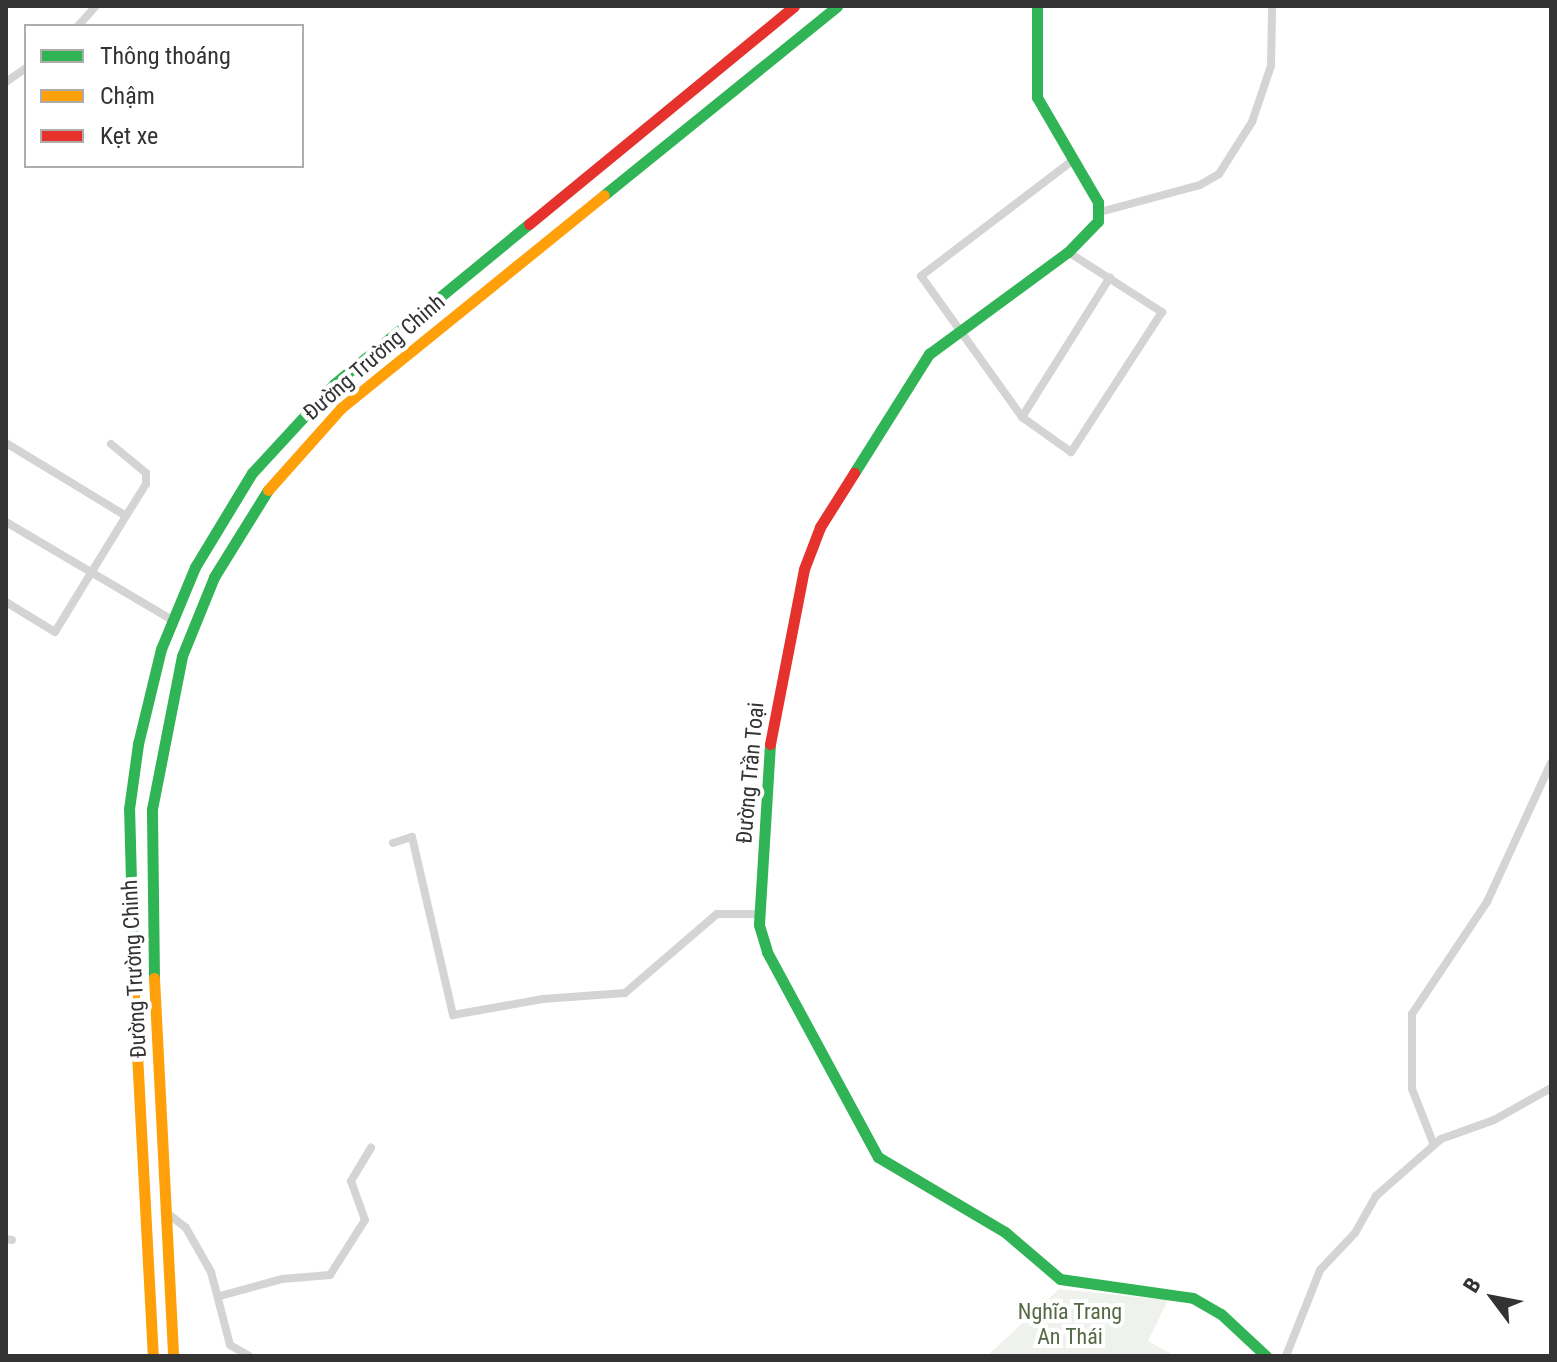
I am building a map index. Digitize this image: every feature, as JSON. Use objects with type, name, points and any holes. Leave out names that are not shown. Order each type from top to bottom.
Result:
[{"type":"main road","name":"Đường Trường Chinh","points":[[153,1356],[128,878],[129,809],[146,706],[171,619],[235,496],[332,386],[794,6]]},
{"type":"main road","name":"Đường Trường Chinh","points":[[173,1356],[149,881],[152,809],[169,710],[193,627],[238,533],[286,466],[347,402],[837,6]]},
{"type":"main road","points":[[1037,6],[1033,62],[1037,97],[1100,212]]},
{"type":"main road","name":"Đường Trần Toại","points":[[1100,212],[1090,232],[1068,252],[956,330],[908,380],[810,549],[771,723],[760,914],[767,952],[878,1157],[1005,1232],[1060,1279],[1193,1298],[1221,1314],[1266,1356]]},
{"type":"main road","points":[[332,386],[347,402]]},
{"type":"main road","points":[[146,706],[169,710]]},
{"type":"street","points":[[80,24],[96,6]]},
{"type":"street","points":[[1100,212],[1200,185],[1219,174],[1252,122],[1275,48],[1272,10],[1260,6]]},
{"type":"street","points":[[6,82],[24,69]]},
{"type":"street","points":[[1068,252],[1159,306],[1158,323],[1078,447],[1066,450],[1022,417],[922,280],[923,272],[1073,160]]},
{"type":"street","points":[[1022,417],[1110,277]]},
{"type":"street","points":[[6,443],[126,516]]},
{"type":"street","points":[[6,602],[55,632],[146,484],[146,473],[111,444]]},
{"type":"street","points":[[6,522],[171,619]]},
{"type":"street","points":[[1434,1145],[1412,1089],[1412,1014],[1487,902],[1551,763]]},
{"type":"street","points":[[393,843],[412,837],[453,1015],[543,999],[625,993],[717,914],[760,914]]},
{"type":"street","points":[[1286,1356],[1320,1270],[1355,1233],[1376,1196],[1434,1145],[1551,1088]]},
{"type":"street","points":[[220,1296],[282,1279],[330,1275],[365,1220],[351,1181],[371,1148]]},
{"type":"street","points":[[167,1213],[201,1252],[220,1296],[230,1345],[249,1356]]},
{"type":"green space","name":"Nghĩa Trang An Thái","points":[[1059,1289],[1168,1300],[1148,1341],[1175,1356],[987,1356]]},
{"type":"traffic: fast","points":[[604,195],[837,6]]},
{"type":"traffic: fast","points":[[854,473],[929,354],[1068,252],[1098,221],[1098,202],[1037,97],[1037,6]]},
{"type":"traffic: fast","points":[[134,996],[129,809],[138,744],[161,649],[195,567],[252,473],[334,384],[529,224]]},
{"type":"traffic: fast","points":[[154,978],[152,809],[182,656],[214,577],[268,490]]},
{"type":"traffic: fast","points":[[770,744],[759,925],[767,952],[878,1157],[1005,1232],[1060,1279],[1193,1298],[1221,1314],[1266,1356]]},
{"type":"traffic: slow","points":[[268,490],[341,408],[604,195]]},
{"type":"traffic: slow","points":[[154,978],[173,1356]]},
{"type":"traffic: slow","points":[[134,996],[153,1356]]},
{"type":"traffic: jam","points":[[529,224],[794,6]]},
{"type":"traffic: jam","points":[[770,744],[804,569],[820,527],[854,473]]}]
